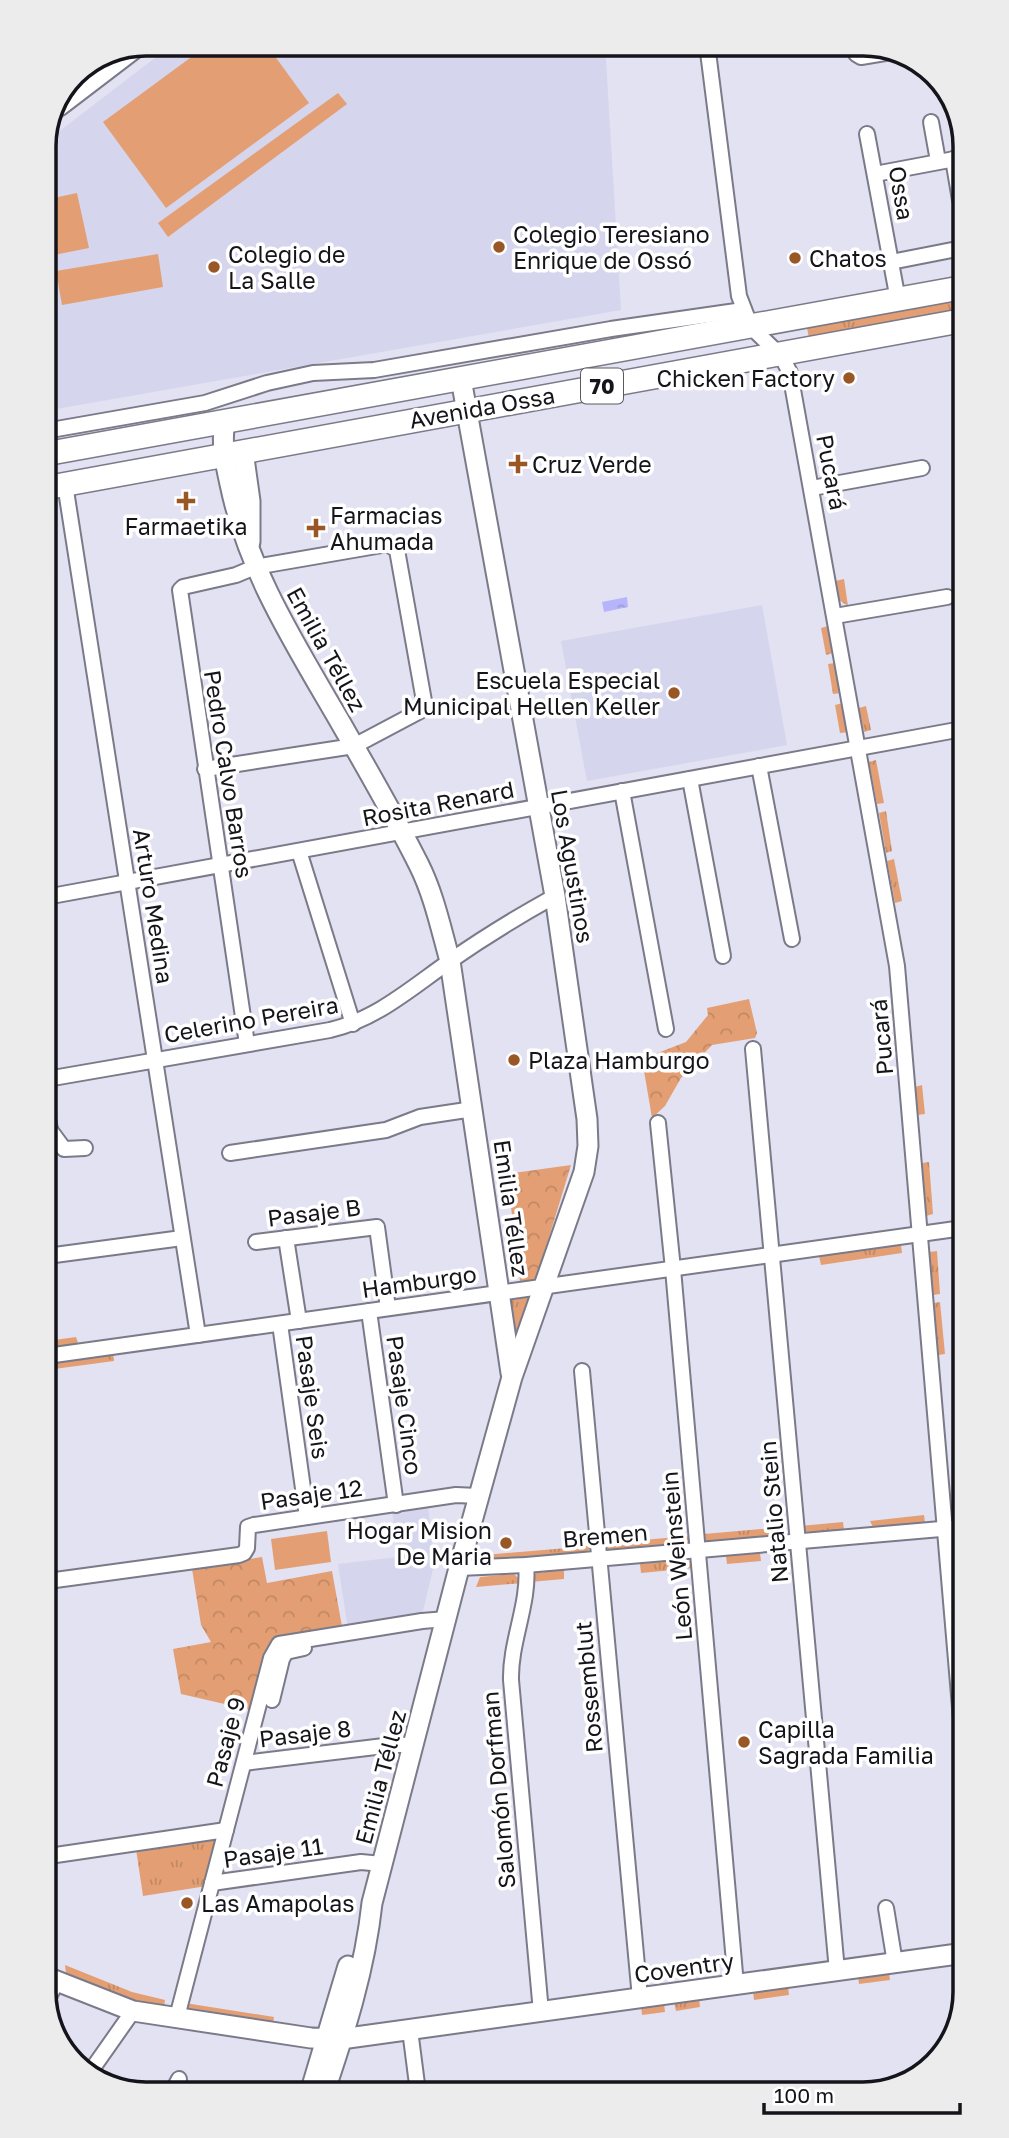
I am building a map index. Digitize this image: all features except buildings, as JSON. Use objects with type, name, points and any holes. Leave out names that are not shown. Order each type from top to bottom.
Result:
[{"type":"main road","name":"Avenida Ossa","points":[[56,452],[461,379],[747,318],[898,300],[953,289]]},
{"type":"main road","name":"Avenida Ossa","points":[[56,486],[953,322]]},
{"type":"street","points":[[708,56],[732,246],[747,318]]},
{"type":"street","points":[[70,97],[118,61]]},
{"type":"street","points":[[930,122],[937,161]]},
{"type":"street","name":"Ossa","points":[[867,134],[898,300]]},
{"type":"street","points":[[875,174],[953,158]]},
{"type":"street","points":[[891,262],[952,250]]},
{"type":"street","name":"Pucará","points":[[747,318],[785,362],[790,373],[897,966],[953,1613]]},
{"type":"street","name":"Avenida Ossa","points":[[56,429],[205,403],[267,383],[313,373],[374,370],[600,331],[747,318]]},
{"type":"street","name":"Los Agustinos","points":[[457,356],[555,896],[587,1119],[588,1146],[583,1172],[512,1377]]},
{"type":"street","name":"Emilia Téllez","points":[[225,421],[222,443],[233,453],[250,501],[252,559],[280,619],[402,833],[432,898],[450,961],[512,1377],[478,1496],[372,1903],[352,1957],[326,2082]]},
{"type":"street","points":[[812,488],[922,468]]},
{"type":"street","name":"Arturo Medina","points":[[56,492],[127,883],[198,1335]]},
{"type":"street","points":[[205,769],[354,746],[420,711],[424,701],[397,550],[388,544],[252,559]]},
{"type":"street","name":"Pedro Calvo Barros","points":[[247,1044],[180,590],[183,587],[236,575],[252,559]]},
{"type":"street","points":[[835,616],[947,597]]},
{"type":"street","name":"Rosita Renard","points":[[56,895],[953,730]]},
{"type":"street","points":[[759,766],[792,939]]},
{"type":"street","points":[[690,779],[723,956]]},
{"type":"street","points":[[622,791],[666,1029]]},
{"type":"street","points":[[299,851],[353,1024]]},
{"type":"street","name":"Celerino Pereira","points":[[56,1077],[353,1024],[374,1014],[450,961],[555,896]]},
{"type":"street","name":"Natalio Stein","points":[[753,1049],[837,1971]]},
{"type":"street","points":[[230,1153],[386,1130],[420,1117],[472,1109]]},
{"type":"street","name":"León Weinstein","points":[[658,1123],[736,1985]]},
{"type":"street","points":[[56,1140],[64,1149],[85,1148]]},
{"type":"street","name":"Pasaje B","points":[[256,1242],[377,1227],[388,1308]]},
{"type":"street","name":"Hamburgo","points":[[56,1355],[953,1229]]},
{"type":"street","points":[[56,1255],[181,1238]]},
{"type":"street","points":[[286,1238],[299,1321]]},
{"type":"street","name":"Pasaje Cinco","points":[[369,1311],[396,1505]]},
{"type":"street","name":"Pasaje Seis","points":[[280,1324],[307,1517]]},
{"type":"street","name":"Rossemblut","points":[[582,1371],[640,1998]]},
{"type":"street","name":"Pasaje 12","points":[[56,1580],[239,1555],[247,1548],[247,1527],[456,1496],[478,1496]]},
{"type":"street","name":"Bremen","points":[[459,1568],[526,1565],[953,1528]]},
{"type":"street","name":"Salomón Dorfman","points":[[526,1565],[527,1584],[510,1661],[541,2012]]},
{"type":"street","name":"Pasaje 9","points":[[177,2017],[271,1658],[279,1644],[422,1621],[445,1625]]},
{"type":"street","points":[[272,1700],[286,1652],[445,1625]]},
{"type":"street","name":"Pasaje 8","points":[[244,1763],[392,1745],[413,1745]]},
{"type":"street","points":[[56,1855],[226,1830]]},
{"type":"street","name":"Pasaje 11","points":[[212,1883],[361,1862],[382,1864]]},
{"type":"street","points":[[886,1908],[895,1963]]},
{"type":"street","name":"Coventry","points":[[56,1986],[133,2011],[335,2039],[953,1956]]},
{"type":"street","points":[[95,2065],[133,2011]]},
{"type":"street","points":[[410,2029],[417,2082]]},
{"type":"street","name":"Emilia Téllez","points":[[315,2082],[335,2039]]},
{"type":"shaded area","points":[[157,56],[606,56],[621,310],[56,409],[57,133]]},
{"type":"shaded area","name":"Escuela Especial Municipal Hellen Keller","points":[[762,605],[787,745],[587,781],[561,641]]},
{"type":"shaded area","points":[[428,1506],[434,1565],[421,1619],[348,1629],[338,1564],[398,1557],[392,1510]]},
{"type":"green space","points":[[193,56],[275,56],[309,103],[166,208],[103,122]]},
{"type":"green space","points":[[338,93],[347,104],[168,237],[158,223]]},
{"type":"green space","points":[[77,193],[89,248],[56,255],[56,197]]},
{"type":"green space","points":[[158,254],[163,287],[62,305],[56,271]]},
{"type":"green space","points":[[953,301],[953,311],[809,338],[807,328]]},
{"type":"green space","points":[[844,579],[848,606],[839,600],[835,581]]},
{"type":"green space","points":[[828,626],[833,653],[826,655],[821,628]]},
{"type":"green space","points":[[835,663],[841,693],[833,694],[828,664]]},
{"type":"green space","points":[[843,703],[849,732],[840,733],[835,705]]},
{"type":"green space","points":[[866,706],[871,730],[864,732],[859,708]]},
{"type":"green space","points":[[876,760],[884,803],[877,804],[869,762]]},
{"type":"green space","points":[[886,811],[892,851],[886,853],[879,813]]},
{"type":"green space","points":[[894,859],[902,901],[895,903],[887,861]]},
{"type":"green space","points":[[749,999],[757,1033],[755,1038],[712,1045],[681,1078],[665,1106],[652,1118],[642,1059],[686,1042],[708,1015],[707,1008]]},
{"type":"green space","points":[[922,1085],[925,1114],[917,1115],[915,1087]]},
{"type":"green space","points":[[929,1162],[933,1214],[926,1216],[922,1163]]},
{"type":"green space","points":[[571,1165],[536,1280],[520,1281],[507,1174]]},
{"type":"green space","points":[[901,1245],[902,1253],[821,1265],[819,1256]]},
{"type":"green space","points":[[937,1251],[940,1294],[933,1295],[929,1252]]},
{"type":"green space","points":[[530,1297],[518,1343],[511,1300]]},
{"type":"green space","points":[[940,1302],[945,1354],[938,1355],[934,1303]]},
{"type":"green space","points":[[76,1337],[78,1343],[56,1347],[56,1340]]},
{"type":"green space","points":[[113,1355],[114,1361],[56,1369],[56,1362]]},
{"type":"green space","points":[[924,1515],[925,1523],[873,1527],[870,1521]]},
{"type":"green space","points":[[843,1522],[844,1530],[804,1532],[800,1526]]},
{"type":"green space","points":[[785,1527],[784,1536],[705,1542],[704,1534]]},
{"type":"green space","points":[[327,1531],[331,1562],[275,1570],[271,1539]]},
{"type":"green space","points":[[690,1536],[689,1541],[684,1544],[608,1551],[606,1543]]},
{"type":"green space","points":[[590,1546],[585,1553],[490,1561],[483,1557],[484,1555]]},
{"type":"green space","points":[[760,1553],[761,1561],[727,1564],[726,1556]]},
{"type":"green space","points":[[262,1557],[267,1583],[332,1571],[343,1632],[270,1645],[255,1711],[181,1694],[173,1649],[211,1642],[201,1625],[192,1569]]},
{"type":"green space","points":[[686,1559],[694,1568],[641,1573],[640,1564]]},
{"type":"green space","points":[[564,1570],[564,1579],[530,1582],[536,1573]]},
{"type":"green space","points":[[514,1574],[523,1583],[476,1587],[480,1577]]},
{"type":"green space","points":[[220,1837],[207,1886],[143,1896],[136,1849]]},
{"type":"green space","points":[[65,1965],[132,1992],[165,2000],[164,2007],[126,1998],[90,1984],[66,1973]]},
{"type":"green space","points":[[889,1972],[890,1980],[859,1984],[858,1976]]},
{"type":"green space","points":[[788,1986],[789,1995],[754,2000],[753,1991]]},
{"type":"green space","points":[[699,1998],[700,2007],[676,2011],[674,2002]]},
{"type":"green space","points":[[185,2003],[274,2017],[273,2023],[184,2011]]},
{"type":"green space","points":[[664,2003],[665,2012],[642,2015],[641,2006]]},
{"type":"water","points":[[627,597],[628,607],[604,612],[602,602]]},
{"type":"place","name":"Colegio Teresiano Enrique de Ossó","points":[[499,247]]},
{"type":"place","name":"Chatos","points":[[795,258]]},
{"type":"place","name":"Colegio de La Salle","points":[[214,267]]},
{"type":"place","name":"Chicken Factory","points":[[849,378]]},
{"type":"place","name":"Cruz Verde","points":[[518,464]]},
{"type":"place","name":"Farmaetika","points":[[186,501]]},
{"type":"place","name":"Farmacias Ahumada","points":[[316,528]]},
{"type":"place","name":"Escuela Especial Municipal Hellen Keller","points":[[674,693]]},
{"type":"place","name":"Plaza Hamburgo","points":[[514,1060]]},
{"type":"place","name":"Hogar Mision De Maria","points":[[506,1543]]},
{"type":"place","name":"Capilla Sagrada Familia","points":[[744,1742]]},
{"type":"place","name":"Las Amapolas","points":[[187,1903]]}]
